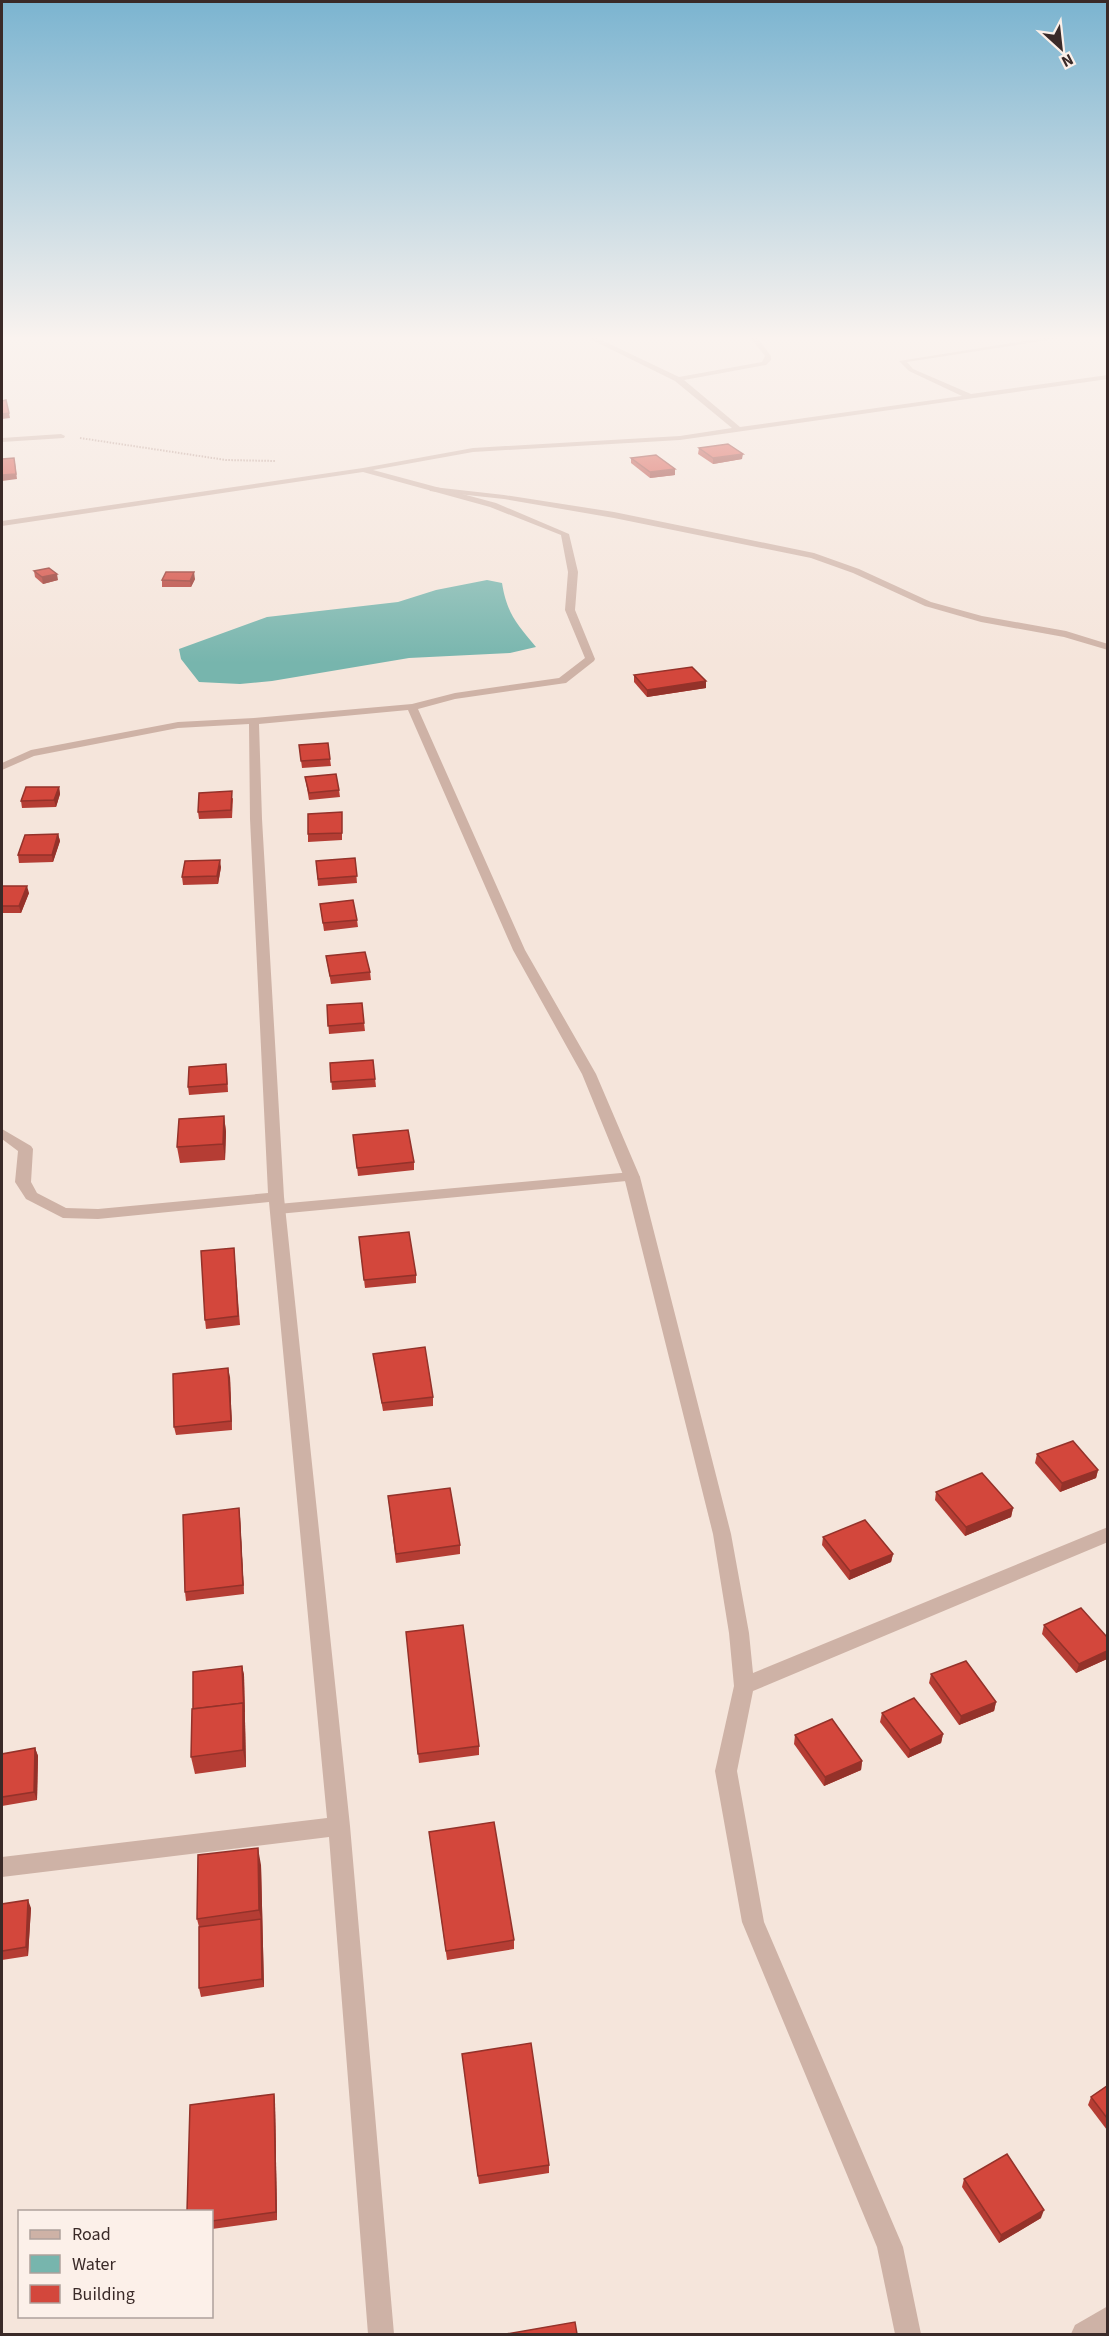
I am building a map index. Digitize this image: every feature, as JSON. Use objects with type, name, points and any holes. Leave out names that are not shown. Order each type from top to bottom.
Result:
[{"type":"street","points":[[2,523],[363,470],[473,450],[559,445]]},
{"type":"street","points":[[2,767],[32,753],[178,725],[412,707],[455,696],[562,681],[590,659],[570,610],[573,572],[565,534],[493,505],[363,470]]},
{"type":"street","points":[[428,488],[504,497],[614,515],[814,556],[856,571],[928,604],[981,619],[1066,634],[1107,647]]},
{"type":"street","points":[[412,707],[519,950],[589,1074],[632,1177],[722,1534],[739,1633],[744,1686],[726,1771],[753,1922],[890,2247],[908,2334]]},
{"type":"street","points":[[254,720],[256,819],[277,1203],[339,1826],[381,2334]]},
{"type":"street","points":[[2,1133],[26,1149],[23,1182],[31,1196],[63,1214],[277,1203],[632,1177]]},
{"type":"street","points":[[744,1686],[1107,1534]]},
{"type":"street","points":[[2,1867],[339,1826]]},
{"type":"street","points":[[1084,2334],[1107,2319]]},
{"type":"path","points":[[133,445],[245,463],[278,461]]},
{"type":"water","points":[[487,580],[502,583],[514,618],[536,647],[510,653],[409,658],[272,681],[240,684],[199,682],[181,659],[179,649],[267,617],[398,602],[436,590]]},
{"type":"building","points":[[730,445],[743,454],[713,458],[699,448]]},
{"type":"building","points":[[656,455],[675,469],[650,472],[631,458]]},
{"type":"building","points":[[14,458],[16,474],[2,475],[2,459]]},
{"type":"building","points":[[49,568],[57,574],[42,577],[34,571]]},
{"type":"building","points":[[166,572],[194,572],[190,581],[162,580]]},
{"type":"building","points":[[692,667],[706,681],[647,690],[634,675]]},
{"type":"building","points":[[328,743],[330,759],[301,761],[299,745]]},
{"type":"building","points":[[336,774],[339,790],[309,793],[305,777]]},
{"type":"building","points":[[26,787],[59,787],[54,800],[21,801]]},
{"type":"building","points":[[232,791],[231,810],[198,812],[199,793]]},
{"type":"building","points":[[342,812],[342,833],[308,834],[308,814]]},
{"type":"building","points":[[58,834],[52,855],[18,855],[25,835]]},
{"type":"building","points":[[355,858],[357,876],[318,879],[316,861]]},
{"type":"building","points":[[220,860],[217,876],[182,877],[185,861]]},
{"type":"building","points":[[2,886],[27,886],[19,906],[2,906]]},
{"type":"building","points":[[353,900],[357,920],[323,923],[320,904]]},
{"type":"building","points":[[365,952],[370,972],[330,976],[326,956]]},
{"type":"building","points":[[362,1003],[364,1023],[328,1026],[327,1005]]},
{"type":"building","points":[[373,1060],[375,1079],[331,1082],[330,1063]]},
{"type":"building","points":[[226,1064],[227,1084],[188,1087],[189,1067]]},
{"type":"building","points":[[224,1116],[223,1144],[177,1147],[179,1119]]},
{"type":"building","points":[[408,1130],[414,1162],[357,1168],[353,1135]]},
{"type":"building","points":[[409,1232],[416,1275],[364,1280],[359,1237]]},
{"type":"building","points":[[234,1248],[238,1316],[205,1320],[201,1251]]},
{"type":"building","points":[[425,1347],[433,1397],[382,1403],[373,1354]]},
{"type":"building","points":[[228,1368],[231,1421],[174,1427],[173,1374]]},
{"type":"building","points":[[1073,1441],[1098,1470],[1062,1483],[1037,1454]]},
{"type":"building","points":[[982,1473],[1013,1508],[966,1527],[936,1492]]},
{"type":"building","points":[[450,1488],[460,1545],[396,1554],[388,1496]]},
{"type":"building","points":[[239,1508],[243,1585],[185,1592],[183,1515]]},
{"type":"building","points":[[865,1520],[893,1554],[850,1571],[823,1537]]},
{"type":"building","points":[[1081,1608],[1107,1637],[1107,1651],[1079,1664],[1044,1625]]},
{"type":"building","points":[[463,1625],[479,1746],[418,1754],[406,1632]]},
{"type":"building","points":[[966,1661],[996,1702],[961,1716],[931,1674]]},
{"type":"building","points":[[242,1666],[244,1712],[243,1703],[193,1709],[193,1672]]},
{"type":"building","points":[[914,1698],[943,1734],[910,1750],[882,1713]]},
{"type":"building","points":[[243,1703],[243,1750],[191,1757],[192,1709]]},
{"type":"building","points":[[832,1719],[862,1761],[825,1777],[795,1735]]},
{"type":"building","points":[[35,1748],[34,1792],[2,1797],[2,1754]]},
{"type":"building","points":[[494,1822],[514,1940],[446,1951],[429,1832]]},
{"type":"building","points":[[258,1848],[259,1910],[197,1919],[198,1855]]},
{"type":"building","points":[[28,1900],[26,1947],[2,1951],[2,1904]]},
{"type":"building","points":[[261,1919],[262,1979],[199,1988],[199,1927]]},
{"type":"building","points":[[531,2043],[549,2165],[478,2176],[462,2054]]},
{"type":"building","points":[[1107,2086],[1107,2118],[1091,2097]]},
{"type":"building","points":[[274,2094],[276,2212],[213,2221],[213,2210],[187,2210],[190,2105]]},
{"type":"building","points":[[1007,2154],[1044,2210],[1001,2235],[964,2179]]},
{"type":"building","points":[[575,2322],[577,2334],[506,2334]]}]
